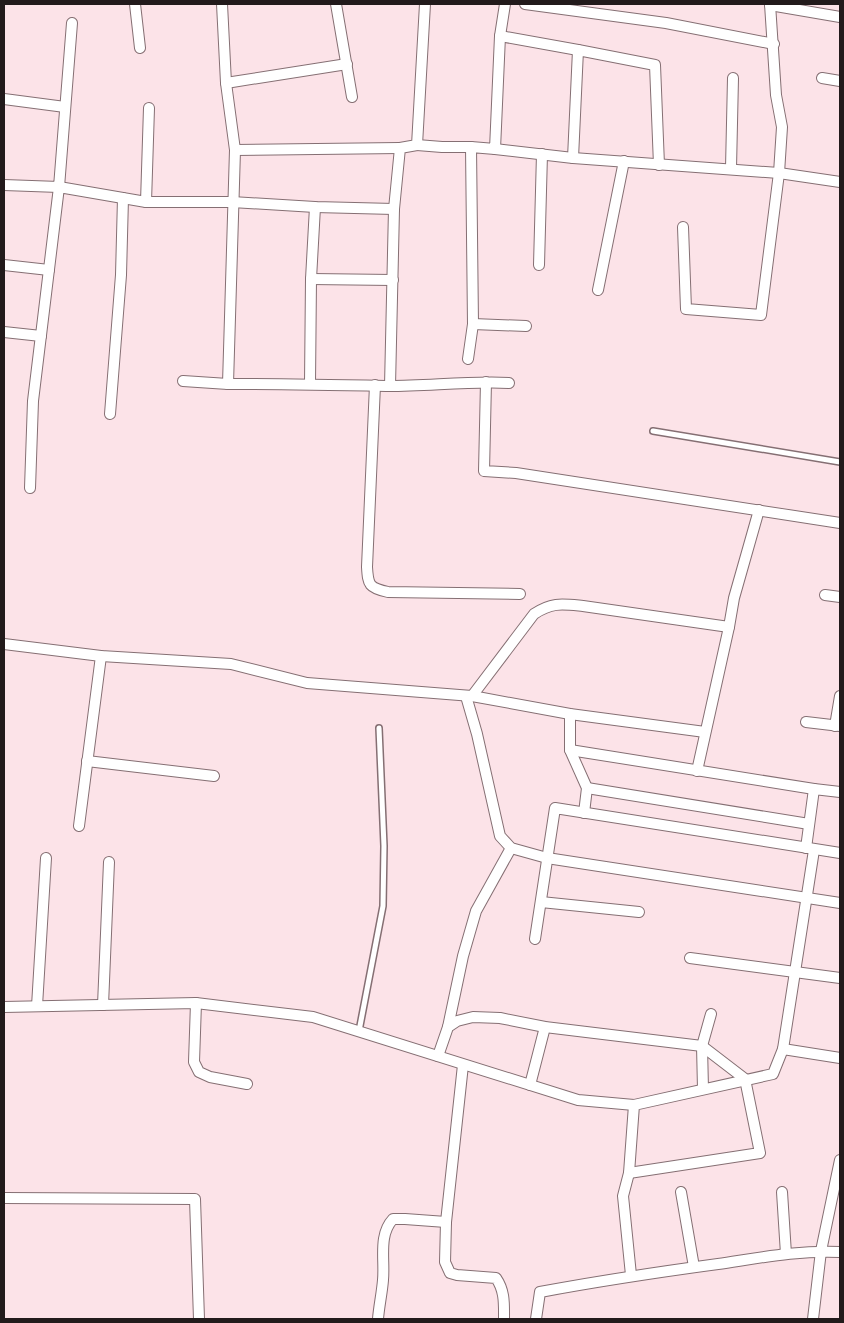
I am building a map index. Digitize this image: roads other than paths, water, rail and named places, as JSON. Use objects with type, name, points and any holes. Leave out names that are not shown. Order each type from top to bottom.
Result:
[{"type":"street","points":[[135,4],[140,48]]},
{"type":"street","points":[[227,4],[222,4],[226,83],[235,150],[228,384]]},
{"type":"street","points":[[336,4],[352,97]]},
{"type":"street","points":[[418,145],[425,4]]},
{"type":"street","points":[[495,149],[500,36],[505,4]]},
{"type":"street","points":[[525,4],[666,23],[774,44]]},
{"type":"street","points":[[683,227],[686,310],[761,315],[779,172],[782,128],[776,96],[770,4],[840,17]]},
{"type":"street","points":[[30,488],[33,401],[59,187],[72,22]]},
{"type":"street","points":[[500,36],[655,65],[659,165]]},
{"type":"street","points":[[573,158],[578,50]]},
{"type":"street","points":[[226,83],[347,64]]},
{"type":"street","points":[[731,168],[733,78]]},
{"type":"street","points":[[822,78],[840,81]]},
{"type":"street","points":[[4,100],[65,107]]},
{"type":"street","points":[[146,202],[149,108]]},
{"type":"street","points":[[235,150],[400,148],[418,145],[471,147],[659,165],[779,172],[840,182]]},
{"type":"street","points":[[468,359],[473,324],[471,147]]},
{"type":"street","points":[[390,386],[394,209],[400,148]]},
{"type":"street","points":[[539,265],[542,154]]},
{"type":"street","points":[[598,290],[624,161]]},
{"type":"street","points":[[4,185],[59,187],[146,202],[232,202],[394,209]]},
{"type":"street","points":[[110,414],[121,276],[123,198]]},
{"type":"street","points":[[310,384],[311,278],[315,207]]},
{"type":"street","points":[[4,265],[49,270]]},
{"type":"street","points":[[311,278],[393,280]]},
{"type":"street","points":[[473,324],[526,326]]},
{"type":"street","points":[[4,332],[41,336]]},
{"type":"street","points":[[183,381],[228,384],[390,386],[486,382],[509,383]]},
{"type":"street","points":[[486,382],[484,471],[516,473],[840,523]]},
{"type":"street","points":[[375,385],[367,566],[368,582],[375,589],[388,592],[520,594]]},
{"type":"street","points":[[697,771],[734,598],[759,510]]},
{"type":"street","points":[[825,595],[840,597]]},
{"type":"street","points":[[469,696],[534,614],[546,606],[560,603],[729,627]]},
{"type":"street","points":[[4,644],[101,656],[231,664],[307,684],[469,696],[570,714],[705,732]]},
{"type":"street","points":[[79,826],[101,656]]},
{"type":"street","points":[[469,696],[500,836],[511,848],[548,858],[840,903]]},
{"type":"street","points":[[806,722],[838,726],[840,696]]},
{"type":"street","points":[[570,714],[570,750],[588,788],[584,813]]},
{"type":"street","points":[[570,750],[840,792]]},
{"type":"street","points":[[87,761],[214,776]]},
{"type":"street","points":[[588,788],[810,824]]},
{"type":"street","points":[[4,1007],[196,1003],[314,1017],[578,1100],[634,1105],[773,1074],[783,1049],[807,897],[810,824],[814,789]]},
{"type":"street","points":[[535,940],[555,808],[840,853]]},
{"type":"street","points":[[438,1056],[448,1027],[463,956],[476,911],[511,848]]},
{"type":"street","points":[[37,1006],[46,858]]},
{"type":"street","points":[[103,1005],[106,913],[110,862]]},
{"type":"street","points":[[541,902],[639,912]]},
{"type":"street","points":[[690,958],[840,978]]},
{"type":"street","points":[[196,1003],[194,1062],[199,1072],[210,1077],[247,1084]]},
{"type":"street","points":[[703,1089],[702,1046],[711,1014]]},
{"type":"street","points":[[448,1027],[457,1021],[473,1017],[500,1018],[545,1027],[702,1046],[745,1079],[760,1153],[629,1173]]},
{"type":"street","points":[[530,1085],[545,1027]]},
{"type":"street","points":[[783,1049],[840,1058]]},
{"type":"street","points":[[463,1065],[446,1222],[445,1262],[450,1273],[496,1278],[504,1297],[504,1319]]},
{"type":"street","points":[[631,1276],[623,1196],[629,1173],[634,1105]]},
{"type":"street","points":[[813,1319],[821,1251],[840,1160]]},
{"type":"street","points":[[681,1192],[694,1267]]},
{"type":"street","points":[[782,1192],[786,1254]]},
{"type":"street","points":[[4,1198],[195,1199],[199,1319]]},
{"type":"street","points":[[378,1319],[383,1279],[384,1237],[387,1226],[393,1219],[446,1222]]},
{"type":"street","points":[[536,1319],[540,1292],[631,1276],[786,1254],[821,1251],[840,1252]]},
{"type":"lane","points":[[653,431],[840,462]]},
{"type":"lane","points":[[359,1032],[383,906],[384,846],[379,728]]}]
